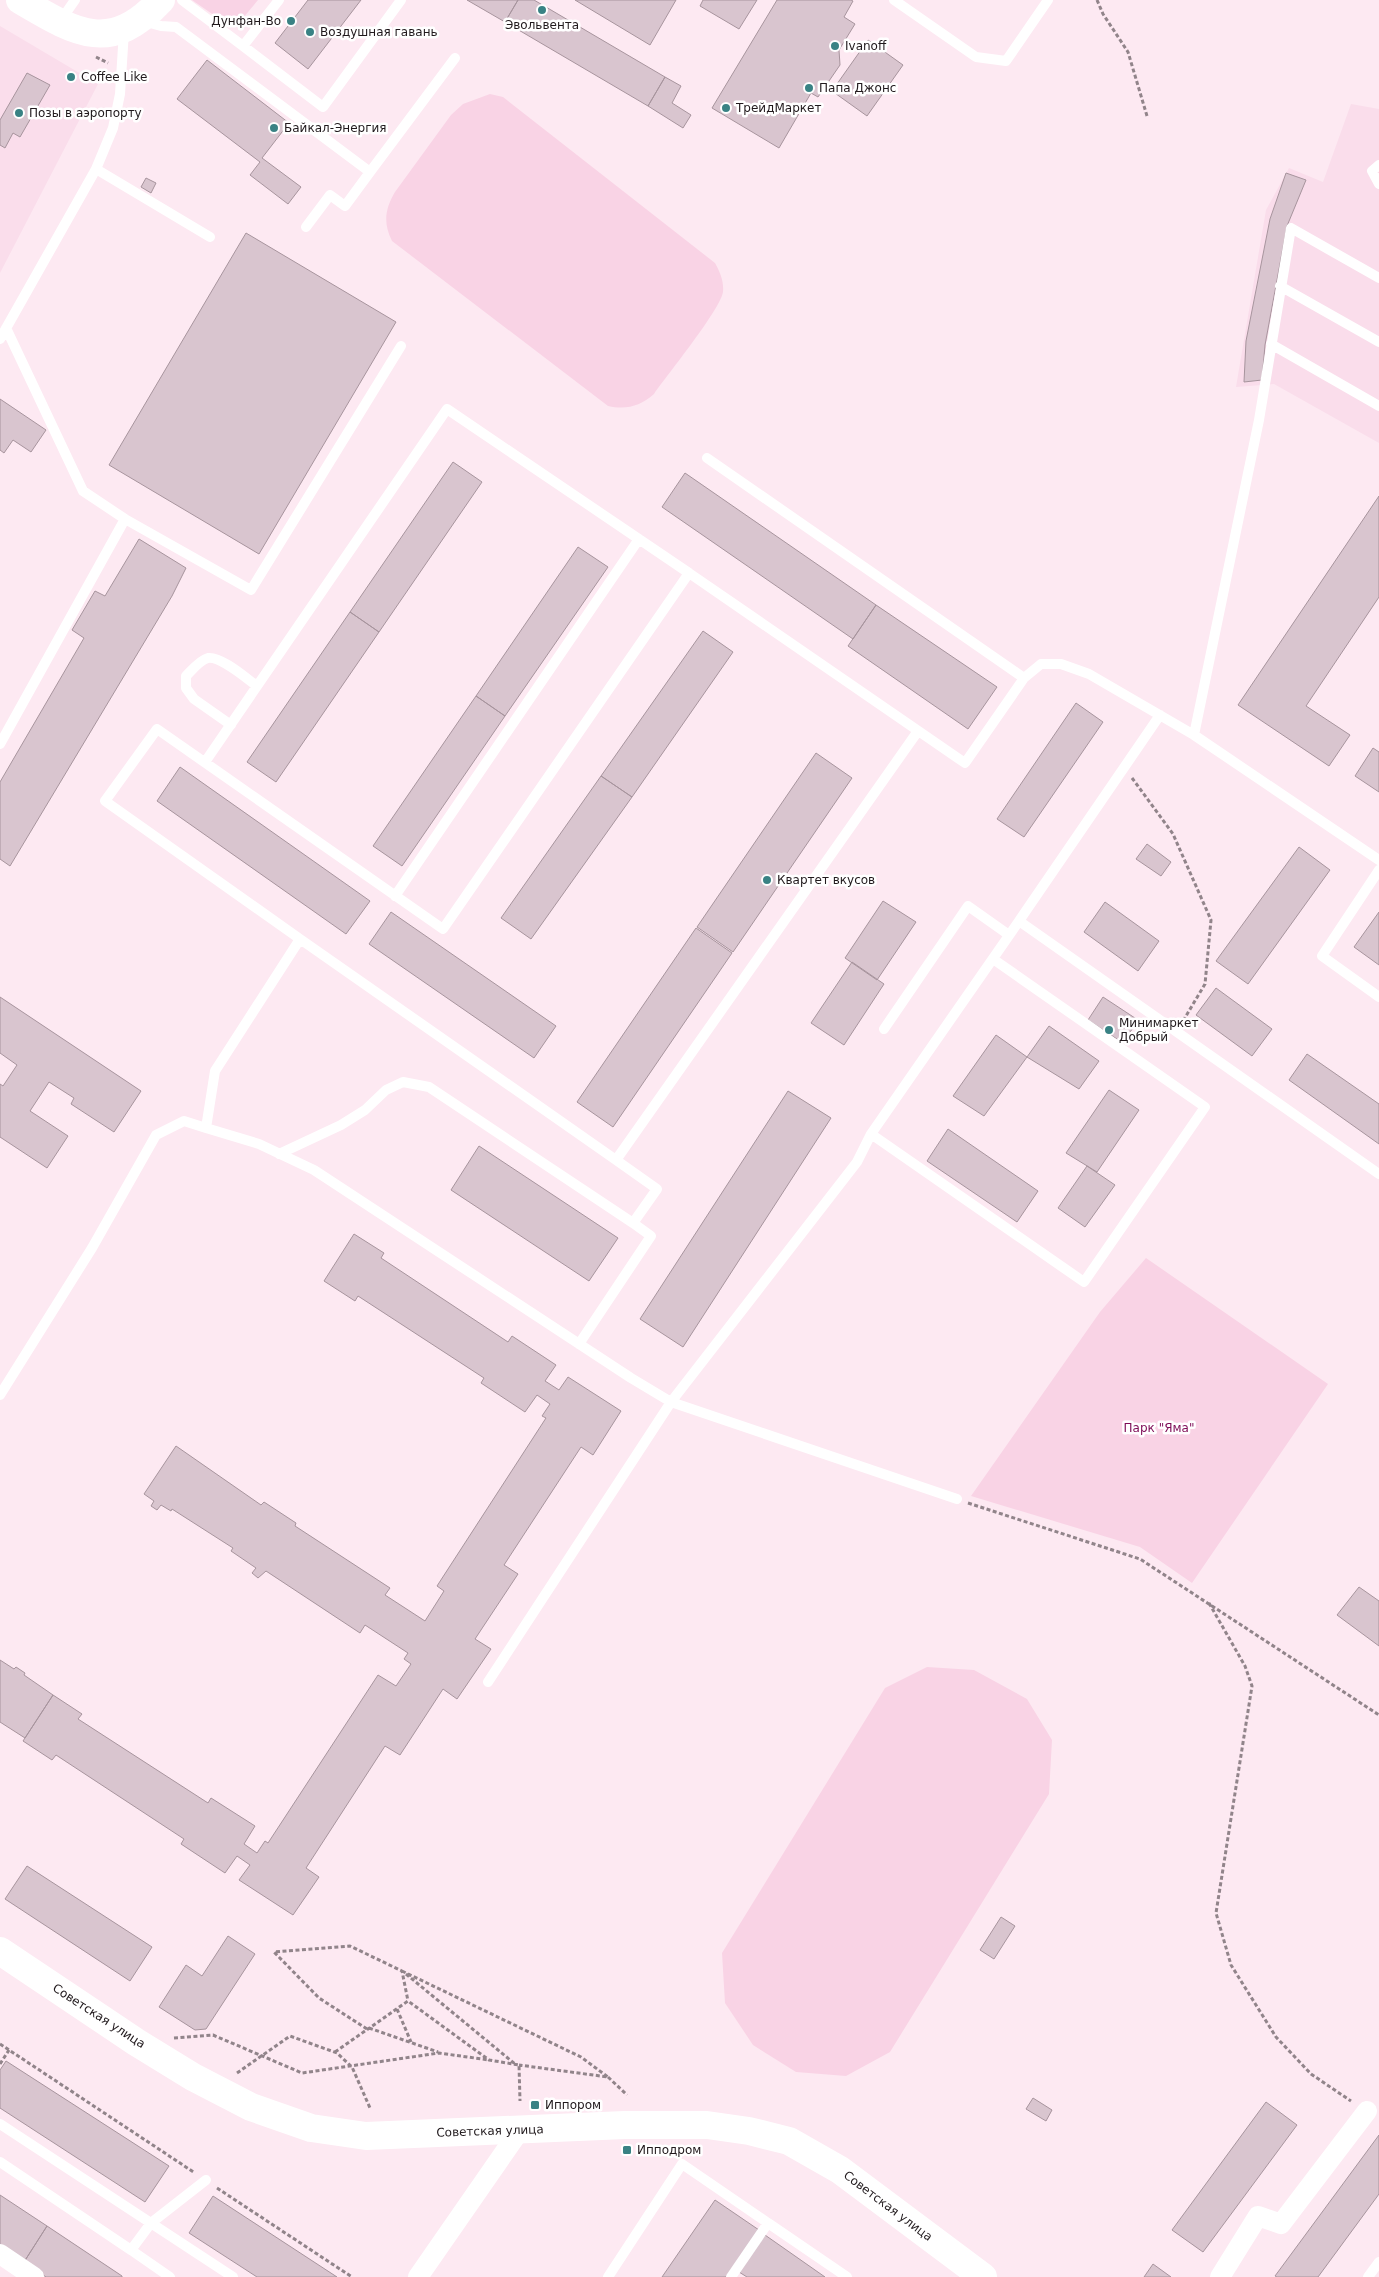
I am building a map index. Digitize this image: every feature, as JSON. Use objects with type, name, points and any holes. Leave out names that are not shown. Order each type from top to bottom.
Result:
[{"type":"main road","points":[[20,0],[59,23],[82,32],[105,34],[133,25],[161,0]]},
{"type":"main road","name":"Советская улица","points":[[0,1951],[145,2047],[194,2077],[251,2107],[311,2128],[366,2136],[625,2125],[707,2126],[749,2131],[789,2141],[840,2170],[983,2277]]},
{"type":"street","points":[[1220,2277],[1258,2216],[1281,2224],[1367,2111]]},
{"type":"street","points":[[418,2277],[520,2130]]},
{"type":"street","points":[[0,2254],[34,2277]]},
{"type":"lane","points":[[59,23],[75,0]]},
{"type":"lane","points":[[182,0],[323,107],[401,0]]},
{"type":"lane","points":[[243,46],[279,0]]},
{"type":"lane","points":[[894,0],[976,57],[1006,61],[1048,0]]},
{"type":"lane","points":[[0,339],[96,169],[113,128],[133,25],[176,27],[370,172]]},
{"type":"lane","points":[[306,227],[330,195],[345,206],[456,58]]},
{"type":"lane","points":[[1379,165],[1372,171],[1379,184]]},
{"type":"lane","points":[[96,169],[210,237]]},
{"type":"lane","points":[[1194,735],[1257,430],[1291,228],[1379,278]]},
{"type":"lane","points":[[1280,286],[1379,342]]},
{"type":"lane","points":[[6,328],[83,491],[125,518],[251,590],[401,346]]},
{"type":"lane","points":[[1272,344],[1379,406]]},
{"type":"lane","points":[[205,762],[447,409],[965,763],[1024,678],[1041,664],[1061,664],[1089,674],[1194,735],[1379,860]]},
{"type":"lane","points":[[707,458],[1024,678]]},
{"type":"lane","points":[[0,744],[125,518]]},
{"type":"lane","points":[[395,896],[639,539]]},
{"type":"lane","points":[[633,1223],[657,1189],[105,801],[157,729],[443,929],[689,573]]},
{"type":"lane","points":[[231,725],[194,699],[186,688],[186,676],[197,665],[208,658],[220,660],[257,686]]},
{"type":"lane","points":[[488,1682],[671,1402],[857,1162],[871,1134],[1160,715]]},
{"type":"lane","points":[[616,1160],[918,730]]},
{"type":"lane","points":[[1379,870],[1322,956],[1379,998]]},
{"type":"lane","points":[[884,1029],[968,906],[1009,935]]},
{"type":"lane","points":[[1019,921],[1379,1174]]},
{"type":"lane","points":[[206,1128],[216,1071],[300,938]]},
{"type":"lane","points":[[871,1134],[1084,1282],[1206,1107],[993,959]]},
{"type":"lane","points":[[279,1154],[341,1125],[366,1110],[386,1090],[403,1082],[429,1087],[651,1236],[579,1344]]},
{"type":"lane","points":[[0,1395],[87,1256],[156,1134],[184,1121],[259,1144],[314,1170],[671,1402],[957,1499]]},
{"type":"lane","points":[[0,2124],[233,2277]]},
{"type":"lane","points":[[0,2162],[170,2277]]},
{"type":"lane","points":[[608,2277],[682,2164],[847,2277]]},
{"type":"lane","points":[[131,2250],[151,2223],[206,2180]]},
{"type":"lane","points":[[731,2277],[768,2222]]},
{"type":"lane","points":[[1368,2277],[1379,2262]]},
{"type":"path","points":[[1097,0],[1103,14],[1128,52],[1147,116]]},
{"type":"path","points":[[1124,767],[1173,834],[1211,920],[1205,984],[1177,1032]]},
{"type":"path","points":[[957,1499],[1140,1559],[1379,1715]]},
{"type":"path","points":[[1209,1603],[1246,1666],[1252,1686],[1216,1913],[1231,1965],[1276,2037],[1310,2074],[1367,2111]]},
{"type":"path","points":[[608,2077],[439,2053],[368,2029],[319,1998],[274,1952],[350,1946],[581,2057],[608,2077],[627,2095]]},
{"type":"path","points":[[402,1971],[408,2001],[489,2060]]},
{"type":"path","points":[[402,1971],[517,2064],[520,2101]]},
{"type":"path","points":[[335,2052],[408,2001]]},
{"type":"path","points":[[397,2008],[411,2043]]},
{"type":"path","points":[[174,2038],[213,2035],[302,2073],[439,2053]]},
{"type":"path","points":[[237,2073],[290,2036],[335,2052],[352,2067],[370,2108]]},
{"type":"path","points":[[0,2044],[352,2277]]},
{"type":"path","points":[[0,2064],[9,2050]]},
{"type":"shaded area","points":[[0,26],[98,84],[0,273]]},
{"type":"shaded area","points":[[1351,104],[1379,109],[1379,443],[1274,384],[1236,387],[1266,210],[1289,168],[1323,182]]},
{"type":"green space","points":[[192,0],[258,0],[238,24],[231,27]]},
{"type":"green space","points":[[490,94],[503,97],[715,263],[719,270],[723,288],[720,301],[693,342],[654,394],[644,402],[621,408],[608,406],[392,241],[387,228],[386,216],[395,192],[451,115],[463,104]]},
{"type":"green space","name":"Парк \"Яма\"","points":[[1146,1258],[1328,1384],[1192,1583],[1140,1547],[971,1496],[1100,1312]]},
{"type":"green space","points":[[927,1667],[974,1670],[1027,1699],[1052,1740],[1049,1794],[890,2052],[846,2076],[796,2072],[753,2045],[725,2003],[722,1953],[885,1688]]},
{"type":"building","name":"Воздушная гавань","points":[[308,0],[361,0],[308,69],[275,43]]},
{"type":"building","points":[[467,0],[518,0],[505,22]]},
{"type":"building","points":[[518,0],[534,0],[665,77],[648,106],[505,22]]},
{"type":"building","points":[[575,0],[676,0],[650,45]]},
{"type":"building","points":[[703,0],[757,0],[739,29],[700,6]]},
{"type":"building","points":[[777,0],[851,0],[853,1],[844,17],[855,24],[839,50],[840,65],[818,97],[811,93],[779,148],[712,108]]},
{"type":"building","points":[[868,40],[903,65],[867,116],[832,91]]},
{"type":"building","points":[[207,60],[289,123],[262,158],[301,187],[288,204],[250,175],[260,162],[177,99]]},
{"type":"building","points":[[27,73],[50,85],[20,137],[13,133],[5,148],[0,145],[0,120]]},
{"type":"building","points":[[665,77],[681,86],[672,103],[691,115],[683,128],[648,106]]},
{"type":"building","points":[[1286,173],[1306,180],[1287,226],[1265,345],[1262,380],[1244,382],[1246,341],[1270,219]]},
{"type":"building","points":[[146,178],[156,183],[151,193],[141,187]]},
{"type":"building","points":[[246,233],[396,322],[259,554],[109,465]]},
{"type":"building","points":[[0,399],[46,430],[31,452],[13,440],[4,453],[0,450]]},
{"type":"building","points":[[453,462],[482,482],[379,632],[350,612]]},
{"type":"building","points":[[685,473],[876,605],[853,639],[662,507]]},
{"type":"building","points":[[1379,496],[1379,597],[1306,706],[1350,735],[1329,766],[1238,705]]},
{"type":"building","points":[[139,539],[186,568],[172,596],[10,866],[0,859],[0,782],[84,638],[72,630],[95,591],[105,596]]},
{"type":"building","points":[[578,547],[608,567],[505,716],[476,696]]},
{"type":"building","points":[[876,605],[997,687],[968,729],[848,646]]},
{"type":"building","points":[[350,612],[379,632],[276,782],[247,762]]},
{"type":"building","points":[[703,631],[733,652],[632,797],[601,776]]},
{"type":"building","points":[[476,696],[505,716],[402,866],[373,846]]},
{"type":"building","points":[[1076,703],[1103,722],[1024,837],[997,819]]},
{"type":"building","points":[[1373,748],[1379,752],[1379,792],[1355,776]]},
{"type":"building","points":[[816,753],[852,778],[733,952],[697,927]]},
{"type":"building","points":[[180,767],[370,901],[346,934],[157,801]]},
{"type":"building","points":[[601,776],[632,797],[531,939],[501,918]]},
{"type":"building","points":[[1147,844],[1171,862],[1161,876],[1136,859]]},
{"type":"building","points":[[1299,847],[1330,870],[1248,984],[1216,961]]},
{"type":"building","points":[[883,901],[916,922],[877,980],[845,958]]},
{"type":"building","points":[[1105,902],[1159,941],[1138,971],[1084,932]]},
{"type":"building","points":[[391,912],[556,1026],[534,1058],[369,944]]},
{"type":"building","points":[[1379,912],[1379,965],[1354,947]]},
{"type":"building","points":[[696,928],[732,953],[613,1127],[577,1102]]},
{"type":"building","points":[[852,962],[884,984],[844,1045],[811,1023]]},
{"type":"building","points":[[1216,988],[1272,1029],[1252,1056],[1196,1015]]},
{"type":"building","points":[[0,997],[141,1091],[114,1132],[71,1104],[74,1098],[49,1082],[30,1111],[68,1136],[47,1168],[0,1137],[0,1084],[3,1086],[17,1065],[0,1053]]},
{"type":"building","points":[[1103,997],[1138,1020],[1123,1043],[1088,1020]]},
{"type":"building","points":[[1049,1026],[1099,1061],[1079,1089],[1027,1057]]},
{"type":"building","points":[[996,1035],[1027,1057],[984,1116],[953,1096]]},
{"type":"building","points":[[1307,1054],[1379,1104],[1379,1144],[1289,1080]]},
{"type":"building","points":[[1109,1090],[1139,1110],[1097,1172],[1066,1153]]},
{"type":"building","points":[[788,1091],[831,1118],[683,1347],[640,1319]]},
{"type":"building","points":[[948,1129],[1038,1191],[1017,1222],[927,1161]]},
{"type":"building","points":[[479,1146],[618,1238],[589,1281],[451,1190]]},
{"type":"building","points":[[1087,1166],[1115,1185],[1085,1227],[1058,1208]]},
{"type":"building","points":[[354,1234],[384,1253],[381,1258],[508,1342],[512,1336],[556,1365],[545,1381],[559,1390],[568,1377],[621,1411],[593,1455],[581,1447],[504,1565],[518,1574],[475,1639],[491,1649],[457,1699],[443,1689],[400,1755],[385,1746],[306,1868],[319,1877],[293,1915],[239,1880],[250,1865],[237,1856],[225,1873],[181,1844],[184,1839],[56,1755],[52,1760],[23,1741],[53,1695],[82,1714],[78,1719],[208,1803],[211,1798],[255,1826],[244,1844],[257,1853],[265,1841],[268,1843],[378,1675],[396,1686],[411,1664],[404,1659],[408,1653],[365,1625],[360,1633],[266,1571],[258,1578],[252,1573],[256,1568],[231,1551],[233,1548],[172,1509],[171,1511],[161,1505],[157,1510],[151,1506],[154,1501],[144,1494],[176,1446],[261,1505],[264,1502],[296,1523],[295,1526],[390,1588],[385,1595],[425,1621],[444,1591],[437,1586],[546,1418],[542,1416],[550,1404],[537,1395],[525,1412],[481,1383],[484,1378],[358,1296],[355,1301],[324,1281]]},
{"type":"building","points":[[1359,1587],[1379,1601],[1379,1646],[1337,1615]]},
{"type":"building","points":[[0,1660],[14,1669],[16,1667],[25,1673],[24,1675],[53,1695],[25,1738],[0,1722]]},
{"type":"building","points":[[27,1866],[152,1947],[130,1981],[5,1899]]},
{"type":"building","points":[[1001,1917],[1015,1926],[994,1959],[980,1950]]},
{"type":"building","points":[[228,1936],[255,1954],[206,2029],[195,2030],[159,2007],[186,1965],[202,1976]]},
{"type":"building","points":[[6,2061],[169,2166],[145,2202],[0,2108],[0,2070]]},
{"type":"building","points":[[1033,2098],[1052,2110],[1046,2121],[1026,2109]]},
{"type":"building","points":[[1266,2102],[1297,2125],[1203,2252],[1172,2230]]},
{"type":"building","points":[[1379,2135],[1379,2194],[1318,2277],[1275,2276]]},
{"type":"building","points":[[0,2195],[47,2226],[24,2262],[0,2246]]},
{"type":"building","points":[[213,2196],[337,2277],[257,2277],[189,2233]]},
{"type":"building","points":[[715,2200],[759,2230],[726,2277],[662,2277]]},
{"type":"building","points":[[47,2226],[122,2277],[46,2277],[24,2262]]},
{"type":"building","points":[[765,2235],[825,2277],[747,2277],[739,2272]]},
{"type":"building","points":[[1153,2264],[1171,2277],[1144,2277]]},
{"type":"place","name":"Эвольвента","points":[[542,10]]},
{"type":"place","name":"Дунфан-Во","points":[[291,21]]},
{"type":"place","name":"Воздушная гавань","points":[[310,32]]},
{"type":"place","name":"Ivanoff","points":[[835,46]]},
{"type":"place","name":"Coffee Like","points":[[71,77]]},
{"type":"place","name":"Папа Джонс","points":[[809,88]]},
{"type":"place","name":"ТрейдМаркет","points":[[726,108]]},
{"type":"place","name":"Позы в аэропорту","points":[[19,113]]},
{"type":"place","name":"Байкал-Энергия","points":[[274,128]]},
{"type":"place","name":"Квартет вкусов","points":[[767,880]]},
{"type":"place","name":"Минимаркет Добрый","points":[[1109,1030]]},
{"type":"place","name":"Иппором","points":[[535,2105]]},
{"type":"place","name":"Ипподром","points":[[627,2150]]}]
